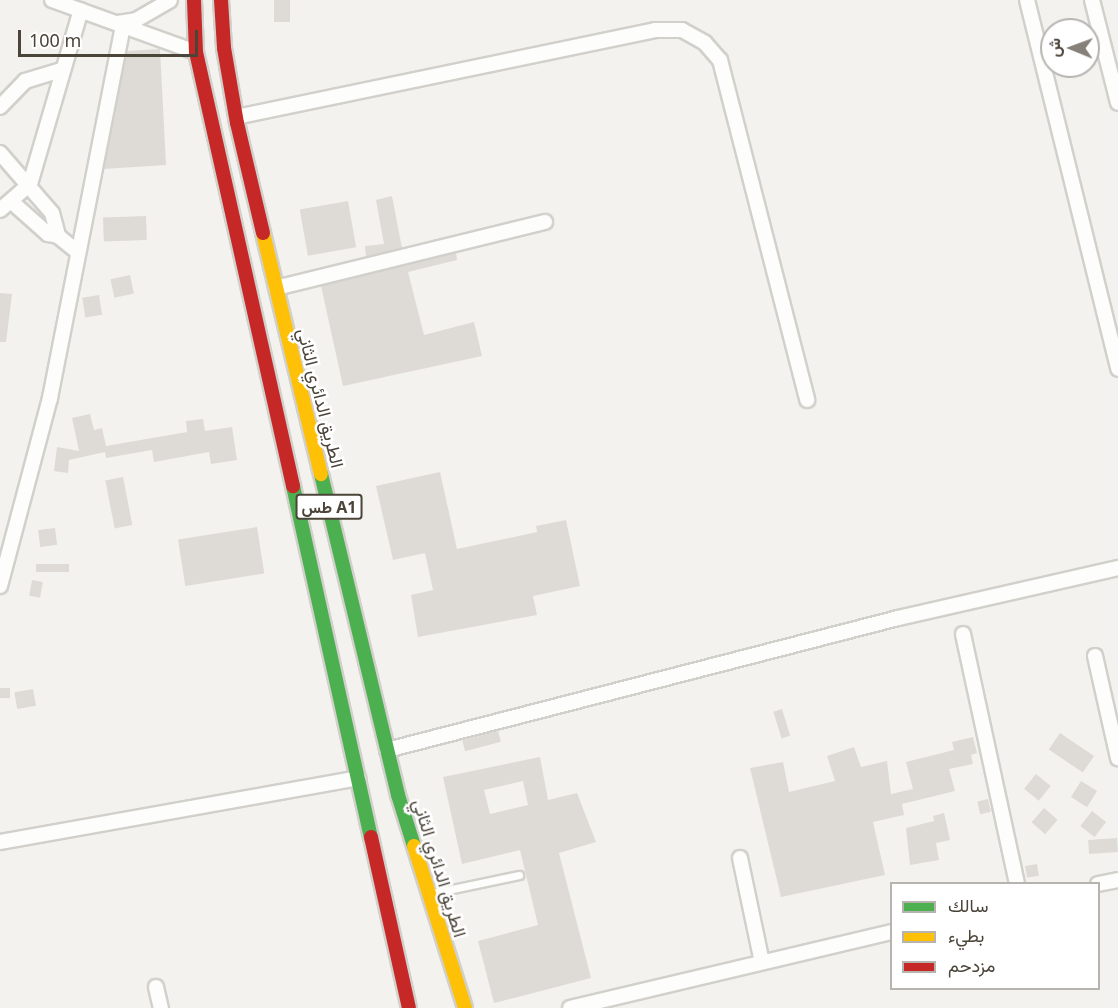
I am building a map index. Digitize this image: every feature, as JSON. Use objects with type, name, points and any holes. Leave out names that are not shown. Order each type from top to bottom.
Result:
[{"type":"highway","name":"طس A1","points":[[194,0],[196,52],[410,1008]]},
{"type":"highway","name":"الطريق الدائري الثاني","points":[[221,0],[224,48],[236,117],[387,750],[398,795],[465,1008]]},
{"type":"highway","points":[[398,795],[451,1008]]},
{"type":"highway","points":[[391,923],[418,1008]]},
{"type":"street","points":[[52,0],[196,52]]},
{"type":"street","points":[[120,24],[136,20],[170,0]]},
{"type":"street","points":[[1027,0],[1118,369]]},
{"type":"street","points":[[1092,0],[1118,103]]},
{"type":"street","points":[[0,210],[13,203],[30,184],[81,10]]},
{"type":"street","points":[[0,586],[50,398],[120,24]]},
{"type":"street","points":[[236,117],[655,30],[682,30],[705,43],[720,60],[807,400]]},
{"type":"street","points":[[0,107],[25,81],[62,70]]},
{"type":"street","points":[[0,153],[30,184],[52,213],[58,236]]},
{"type":"street","points":[[13,203],[48,234],[58,236],[78,252]]},
{"type":"street","points":[[276,288],[545,222]]},
{"type":"street","points":[[387,750],[898,618],[1118,568]]},
{"type":"street","points":[[963,634],[1017,882]]},
{"type":"street","points":[[1095,657],[1118,758]]},
{"type":"street","points":[[0,843],[358,778]]},
{"type":"street","points":[[740,858],[762,962]]},
{"type":"street","points":[[1100,884],[1118,880]]},
{"type":"street","points":[[570,1008],[890,932]]},
{"type":"street","points":[[156,987],[160,1008]]},
{"type":"lane","points":[[429,894],[519,875]]},
{"type":"building","points":[[274,0],[290,0],[290,22],[274,22]]},
{"type":"building","points":[[160,49],[166,165],[104,169],[127,51]]},
{"type":"building","points":[[392,196],[402,248],[366,257],[365,246],[384,244],[376,200]]},
{"type":"building","points":[[348,201],[356,247],[308,256],[300,210]]},
{"type":"building","points":[[146,216],[147,240],[104,241],[103,218]]},
{"type":"building","points":[[456,253],[457,260],[408,272],[424,335],[474,322],[482,356],[343,386],[321,286]]},
{"type":"building","points":[[130,275],[134,294],[114,298],[110,279]]},
{"type":"building","points":[[0,293],[12,294],[6,342],[0,342]]},
{"type":"building","points":[[99,295],[102,315],[85,317],[82,298]]},
{"type":"building","points":[[90,414],[94,430],[102,428],[106,446],[187,432],[186,421],[203,419],[205,431],[232,427],[237,460],[211,464],[209,452],[154,462],[152,450],[106,458],[105,452],[69,460],[68,473],[54,471],[57,447],[79,451],[72,418]]},
{"type":"building","points":[[440,472],[457,549],[537,532],[536,526],[566,520],[580,586],[533,596],[537,615],[418,637],[411,595],[433,590],[425,553],[393,560],[376,486]]},
{"type":"building","points":[[123,477],[132,525],[115,529],[105,480]]},
{"type":"building","points":[[257,527],[264,573],[185,586],[178,540]]},
{"type":"building","points":[[55,528],[57,545],[40,547],[38,530]]},
{"type":"building","points":[[36,564],[69,564],[69,572],[36,572]]},
{"type":"building","points":[[32,580],[43,582],[40,598],[29,596]]},
{"type":"building","points":[[0,688],[10,688],[10,698],[0,698]]},
{"type":"building","points":[[33,689],[36,706],[17,709],[14,692]]},
{"type":"building","points":[[782,709],[790,736],[782,738],[773,712]]},
{"type":"building","points":[[498,731],[501,742],[465,751],[462,741]]},
{"type":"building","points":[[1060,733],[1094,756],[1083,773],[1049,750]]},
{"type":"building","points":[[973,737],[977,753],[971,755],[973,764],[949,769],[955,791],[902,804],[904,815],[873,822],[885,875],[781,897],[750,768],[783,762],[789,792],[835,781],[827,756],[854,747],[861,767],[887,761],[891,794],[913,789],[906,762],[954,750],[952,742]]},
{"type":"building","points":[[540,757],[548,800],[577,793],[596,842],[559,853],[591,978],[494,1003],[478,941],[538,925],[520,850],[462,864],[443,777]],"holes":[[[523,781],[528,805],[490,814],[484,790]]]},
{"type":"building","points":[[1036,774],[1051,786],[1039,801],[1024,789]]},
{"type":"building","points":[[1081,781],[1097,791],[1087,807],[1071,797]]},
{"type":"building","points":[[988,799],[991,812],[980,814],[977,801]]},
{"type":"building","points":[[1044,808],[1058,820],[1045,834],[1032,822]]},
{"type":"building","points":[[1092,811],[1106,822],[1094,837],[1080,826]]},
{"type":"building","points":[[944,813],[950,840],[936,843],[939,860],[910,865],[906,828],[934,821],[933,816]]},
{"type":"building","points":[[1117,838],[1118,852],[1089,854],[1088,840]]},
{"type":"building","points":[[1037,864],[1039,876],[1027,878],[1025,866]]},
{"type":"traffic: fast","points":[[321,474],[398,795],[414,846]]},
{"type":"traffic: fast","points":[[293,486],[371,837]]},
{"type":"traffic: slow","points":[[263,233],[321,474]]},
{"type":"traffic: slow","points":[[414,846],[465,1008]]},
{"type":"traffic: jam","points":[[194,0],[196,52],[293,486]]},
{"type":"traffic: jam","points":[[221,0],[224,48],[237,123],[263,233]]},
{"type":"traffic: jam","points":[[371,837],[409,1008]]}]
